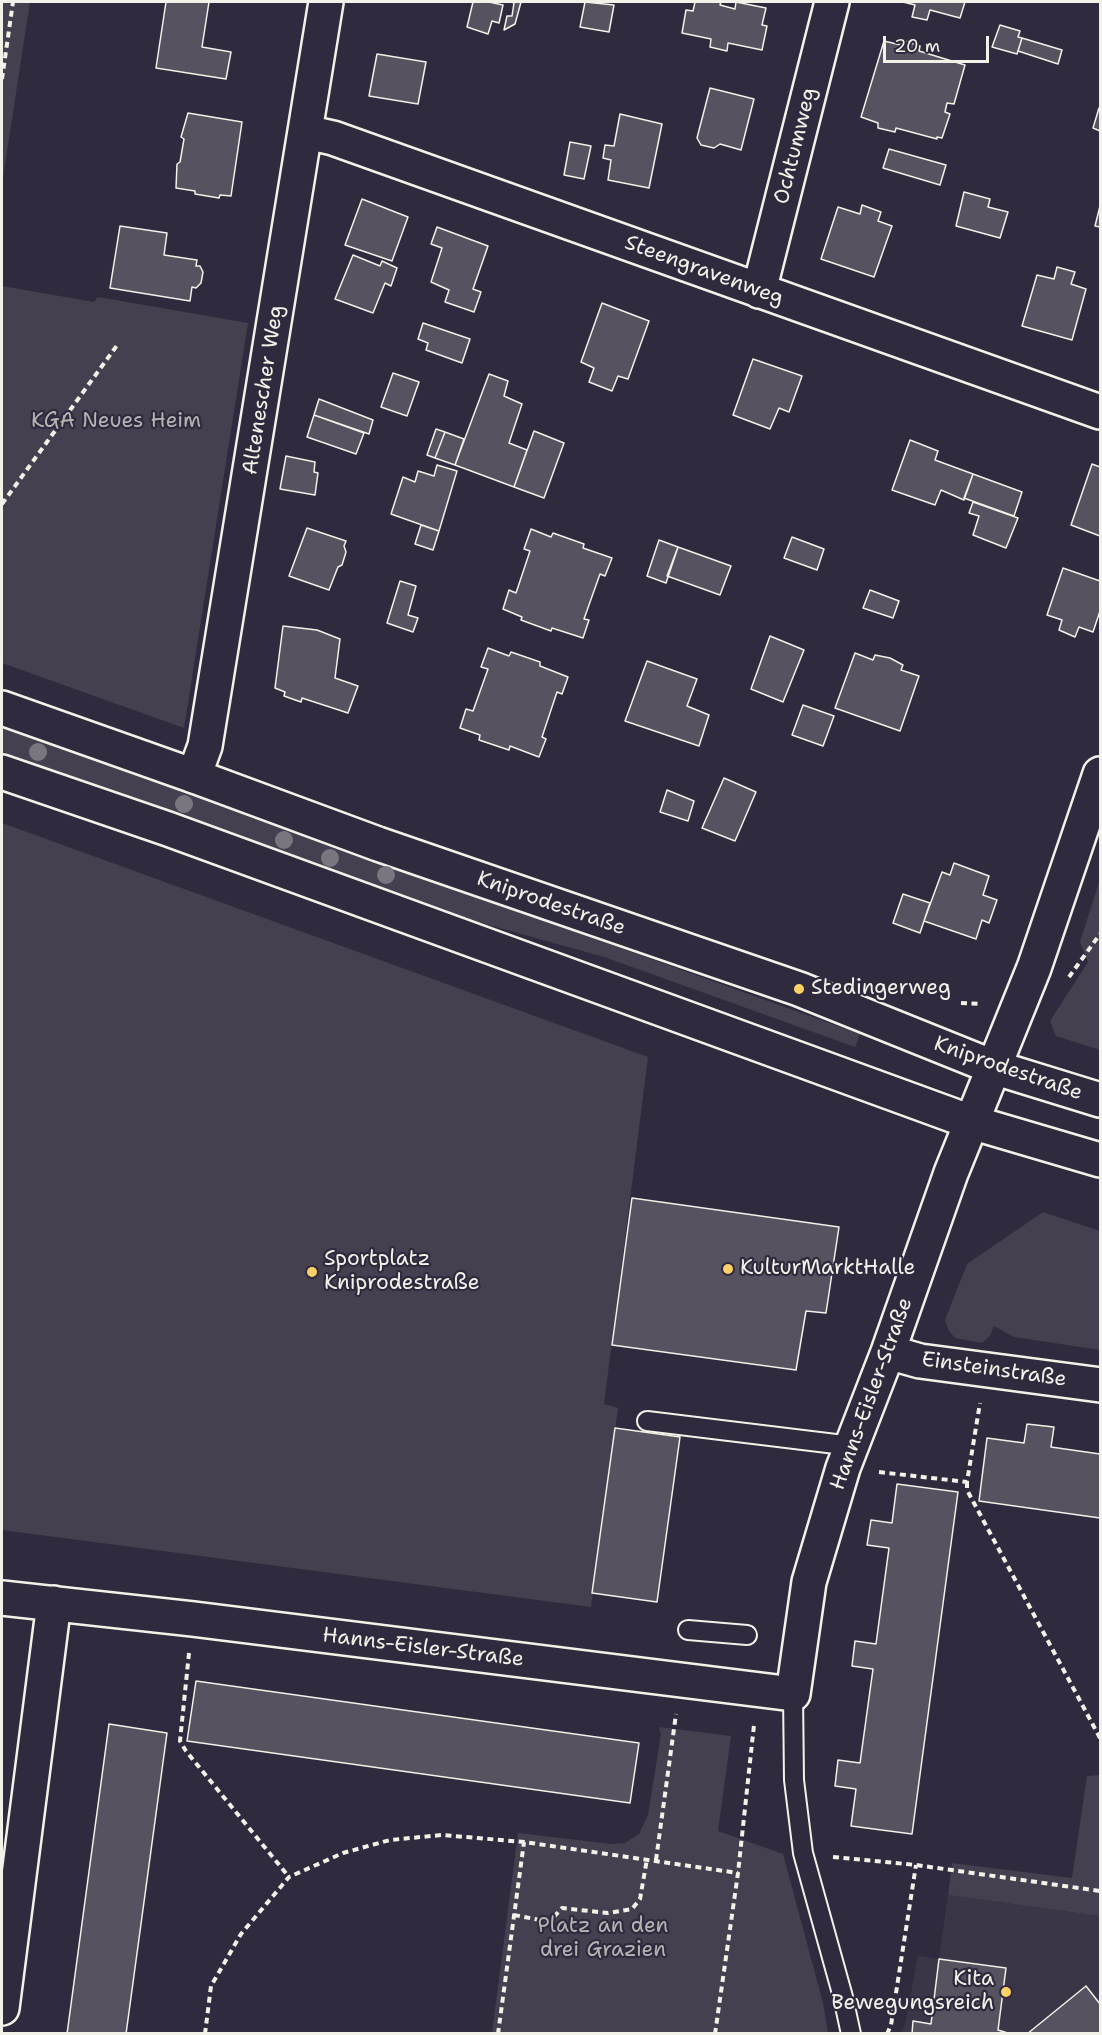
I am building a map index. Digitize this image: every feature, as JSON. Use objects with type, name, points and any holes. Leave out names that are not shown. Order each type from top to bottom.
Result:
[{"type":"street","name":"Altenescher Weg","points":[[194,776],[205,746],[326,2]]},
{"type":"street","name":"Ochtumweg","points":[[759,291],[832,2]]},
{"type":"street","name":"Steengravenweg","points":[[306,132],[333,138],[1101,412]]},
{"type":"street","name":"Kniprodestraße","points":[[2,708],[378,844],[799,989],[993,1067],[1101,1100]]},
{"type":"street","points":[[2,772],[179,833],[971,1122],[1101,1160]]},
{"type":"street","points":[[993,1067],[1034,968],[1101,774]]},
{"type":"street","name":"Hanns-Eisler-Straße","points":[[2,1598],[193,1619],[793,1694],[809,1582],[847,1457],[888,1352],[951,1173],[993,1067]]},
{"type":"street","name":"Einsteinstraße","points":[[888,1352],[920,1361],[1101,1385]]},
{"type":"street","points":[[2,2008],[54,1603]]},
{"type":"lane","points":[[647,1421],[847,1457]]},
{"type":"lane","points":[[687,1630],[747,1635]]},
{"type":"lane","name":"Hanns-Eisler-Straße","points":[[793,1694],[794,1780],[802,1854],[843,1997],[851,2034]]},
{"type":"path","points":[[2,80],[14,2]]},
{"type":"path","points":[[2,504],[118,344]]},
{"type":"path","points":[[1093,945],[1101,934]]},
{"type":"path","points":[[980,1403],[967,1482],[968,1490],[1101,1738]]},
{"type":"path","points":[[847,1457],[967,1482]]},
{"type":"path","points":[[193,1619],[180,1741],[289,1876]]},
{"type":"path","points":[[656,1860],[680,1681]]},
{"type":"path","points":[[715,2034],[738,1873],[758,1690]]},
{"type":"path","points":[[205,2034],[211,1986],[241,1934],[289,1876],[343,1853],[390,1840],[442,1835],[524,1842],[738,1873]]},
{"type":"path","points":[[498,2034],[524,1842]]},
{"type":"path","points":[[802,1854],[916,1865],[1101,1891]]},
{"type":"path","points":[[514,1916],[545,1921],[552,1919],[562,1908],[608,1913],[632,1909],[640,1899],[647,1859]]},
{"type":"path","points":[[887,2034],[891,2025],[916,1865]]},
{"type":"shaded area","name":"Kita Bewegungsreich","points":[[948,1895],[1100,1916],[1100,2033],[900,2034],[905,2025],[918,1956],[939,1959]]},
{"type":"green space","points":[[2,2],[30,2],[2,184]]},
{"type":"green space","name":"KGA Neues Heim","points":[[2,286],[94,302],[98,297],[248,323],[184,728],[2,663]]},
{"type":"green space","points":[[2,726],[860,1034],[855,1047],[604,957],[424,907],[357,884],[2,755]]},
{"type":"green space","name":"Sportplatz Kniprodestraße","points":[[2,823],[648,1057],[604,1404],[618,1408],[591,1607],[2,1530]]},
{"type":"green space","points":[[1100,879],[1100,1050],[1056,1036],[1050,1021],[1088,962],[1080,942]]},
{"type":"green space","points":[[1043,1212],[1100,1231],[1100,1350],[1014,1337],[994,1326],[990,1336],[982,1343],[955,1338],[949,1331],[945,1320],[967,1264]]},
{"type":"green space","name":"Platz an den drei Grazien","points":[[659,1727],[731,1736],[718,1831],[783,1854],[823,2003],[828,2033],[492,2033],[518,1833],[611,1844],[625,1843],[639,1834],[648,1815],[661,1734]]},
{"type":"green space","points":[[1100,1775],[1100,1916],[948,1895],[952,1863],[1072,1878],[1087,1776]]},
{"type":"building","points":[[166,2],[209,2],[202,47],[231,52],[226,79],[156,68]]},
{"type":"building","points":[[473,2],[503,5],[499,23],[492,21],[488,34],[467,27]]},
{"type":"building","points":[[511,2],[521,2],[515,24],[504,30],[507,16],[512,16],[514,3]]},
{"type":"building","points":[[585,2],[614,5],[609,32],[580,27]]},
{"type":"building","points":[[695,2],[721,2],[720,5],[735,9],[736,2],[766,8],[762,25],[767,26],[762,50],[728,43],[727,51],[710,47],[711,39],[682,33],[686,10],[693,11]]},
{"type":"building","points":[[903,2],[965,2],[960,18],[930,10],[927,20],[912,17],[915,5]]},
{"type":"building","points":[[1000,25],[1020,31],[1018,37],[1022,38],[1017,54],[992,47]]},
{"type":"building","points":[[1022,38],[1062,50],[1058,64],[1018,51]]},
{"type":"building","points":[[902,40],[920,46],[919,51],[965,65],[954,104],[947,103],[945,112],[950,114],[942,138],[937,137],[937,139],[896,128],[895,132],[878,128],[878,123],[861,117],[884,41],[901,45]]},
{"type":"building","points":[[377,54],[426,62],[418,104],[369,96]]},
{"type":"building","points":[[710,88],[754,99],[741,150],[720,144],[714,148],[701,145],[697,138]]},
{"type":"building","points":[[1100,108],[1100,131],[1093,128]]},
{"type":"building","points":[[188,113],[242,122],[231,196],[220,195],[219,198],[176,188],[177,164],[180,162],[184,139],[181,137]]},
{"type":"building","points":[[620,114],[662,124],[649,188],[608,180],[611,160],[603,158],[605,145],[614,146]]},
{"type":"building","points":[[570,142],[591,146],[584,179],[564,175]]},
{"type":"building","points":[[889,149],[946,165],[940,185],[883,168]]},
{"type":"building","points":[[964,192],[990,199],[988,207],[1008,212],[1000,238],[956,226]]},
{"type":"building","points":[[362,199],[408,217],[392,261],[345,245]]},
{"type":"building","points":[[862,205],[881,212],[878,221],[892,226],[874,277],[821,259],[838,207],[860,214]]},
{"type":"building","points":[[1100,206],[1100,227],[1095,226]]},
{"type":"building","points":[[120,226],[167,233],[164,255],[197,260],[196,266],[200,266],[203,272],[201,283],[196,288],[192,287],[190,301],[110,288]]},
{"type":"building","points":[[437,227],[488,246],[473,289],[481,292],[474,312],[445,302],[449,290],[431,282],[442,248],[431,244]]},
{"type":"building","points":[[353,255],[380,266],[382,261],[397,268],[391,286],[385,283],[373,313],[335,299]]},
{"type":"building","points":[[1057,267],[1075,272],[1071,284],[1086,289],[1072,340],[1022,326],[1037,275],[1054,279]]},
{"type":"building","points":[[602,303],[649,321],[628,379],[618,376],[612,391],[589,382],[594,368],[581,362]]},
{"type":"building","points":[[423,323],[470,339],[462,363],[426,350],[428,343],[418,339]]},
{"type":"building","points":[[753,359],[802,376],[789,412],[779,408],[770,429],[733,415]]},
{"type":"building","points":[[393,373],[419,382],[407,416],[381,407]]},
{"type":"building","points":[[489,374],[508,381],[504,396],[522,404],[509,443],[527,450],[514,487],[455,465]]},
{"type":"building","points":[[319,399],[373,420],[369,434],[314,415]]},
{"type":"building","points":[[314,415],[364,433],[356,454],[307,437]]},
{"type":"building","points":[[436,429],[445,432],[435,458],[427,455]]},
{"type":"building","points":[[534,431],[564,443],[544,498],[514,487]]},
{"type":"building","points":[[445,432],[464,439],[455,465],[435,458]]},
{"type":"building","points":[[910,440],[938,451],[935,460],[973,474],[964,500],[941,490],[935,505],[892,490]]},
{"type":"building","points":[[286,456],[315,462],[314,472],[318,473],[315,495],[280,489]]},
{"type":"building","points":[[1092,464],[1100,467],[1100,536],[1071,525]]},
{"type":"building","points":[[437,465],[457,471],[439,531],[391,514],[403,477],[415,482],[418,471],[434,476]]},
{"type":"building","points":[[973,474],[1022,492],[1014,516],[964,498]]},
{"type":"building","points":[[973,502],[1018,518],[1006,548],[973,535],[979,516],[969,513]]},
{"type":"building","points":[[421,525],[439,531],[433,550],[415,544]]},
{"type":"building","points":[[307,528],[346,541],[344,546],[346,552],[342,565],[338,567],[329,590],[289,576]]},
{"type":"building","points":[[531,529],[551,537],[553,533],[584,544],[583,548],[612,558],[605,576],[600,574],[584,619],[589,620],[583,638],[552,628],[551,631],[521,620],[522,617],[503,609],[509,590],[516,593],[530,551],[524,549]]},
{"type":"building","points":[[792,537],[824,549],[817,570],[784,558]]},
{"type":"building","points":[[659,540],[678,547],[666,583],[647,576]]},
{"type":"building","points":[[678,547],[731,566],[720,595],[667,576]]},
{"type":"building","points":[[1063,568],[1100,581],[1100,611],[1093,632],[1079,627],[1075,637],[1059,630],[1062,620],[1047,615]]},
{"type":"building","points":[[400,581],[416,586],[408,615],[418,618],[413,632],[387,623]]},
{"type":"building","points":[[870,590],[899,601],[893,618],[863,608]]},
{"type":"building","points":[[283,626],[317,630],[340,639],[335,678],[358,686],[348,713],[302,698],[301,702],[284,696],[285,692],[275,688]]},
{"type":"building","points":[[770,636],[804,650],[783,702],[751,689]]},
{"type":"building","points":[[488,648],[509,656],[511,652],[540,662],[540,666],[568,677],[562,694],[557,692],[542,737],[546,739],[539,757],[510,746],[509,750],[479,740],[480,735],[460,728],[466,709],[473,711],[488,669],[481,667]]},
{"type":"building","points":[[855,653],[873,660],[875,655],[890,658],[903,665],[901,670],[919,676],[900,731],[835,708]]},
{"type":"building","points":[[647,661],[697,679],[687,706],[709,715],[699,746],[625,721]]},
{"type":"building","points":[[803,705],[834,716],[823,746],[792,735]]},
{"type":"building","points":[[724,778],[756,792],[735,841],[702,828]]},
{"type":"building","points":[[667,790],[694,801],[688,821],[660,812]]},
{"type":"building","points":[[954,863],[989,876],[983,895],[997,900],[989,923],[982,920],[976,939],[924,921],[942,872],[950,875]]},
{"type":"building","points":[[903,894],[930,903],[920,933],[893,923]]},
{"type":"building","name":"KulturMarktHalle","points":[[632,1198],[839,1227],[826,1313],[806,1311],[796,1370],[612,1345]]},
{"type":"building","points":[[1027,1424],[1054,1427],[1051,1447],[1100,1454],[1100,1518],[979,1501],[987,1438],[1024,1443]]},
{"type":"building","points":[[615,1428],[680,1437],[657,1602],[592,1593]]},
{"type":"building","points":[[897,1484],[958,1492],[912,1834],[851,1826],[856,1789],[835,1786],[838,1760],[860,1763],[873,1669],[852,1666],[855,1641],[876,1644],[889,1548],[867,1545],[871,1520],[892,1523]]},
{"type":"building","points":[[196,1681],[639,1743],[630,1803],[187,1741]]},
{"type":"building","points":[[109,1724],[167,1733],[126,2034],[67,2034]]},
{"type":"building","points":[[939,1959],[1006,1968],[998,2030],[1011,2034],[912,2034],[913,2021],[931,2024]]},
{"type":"building","points":[[1086,1986],[1100,2004],[1100,2034],[1027,2034]]},
{"type":"place","name":"Stedingerweg","points":[[799,989]]},
{"type":"place","name":"KulturMarktHalle","points":[[728,1269]]},
{"type":"place","name":"Sportplatz Kniprodestraße","points":[[312,1272]]},
{"type":"place","name":"Kita Bewegungsreich","points":[[1006,1992]]}]
